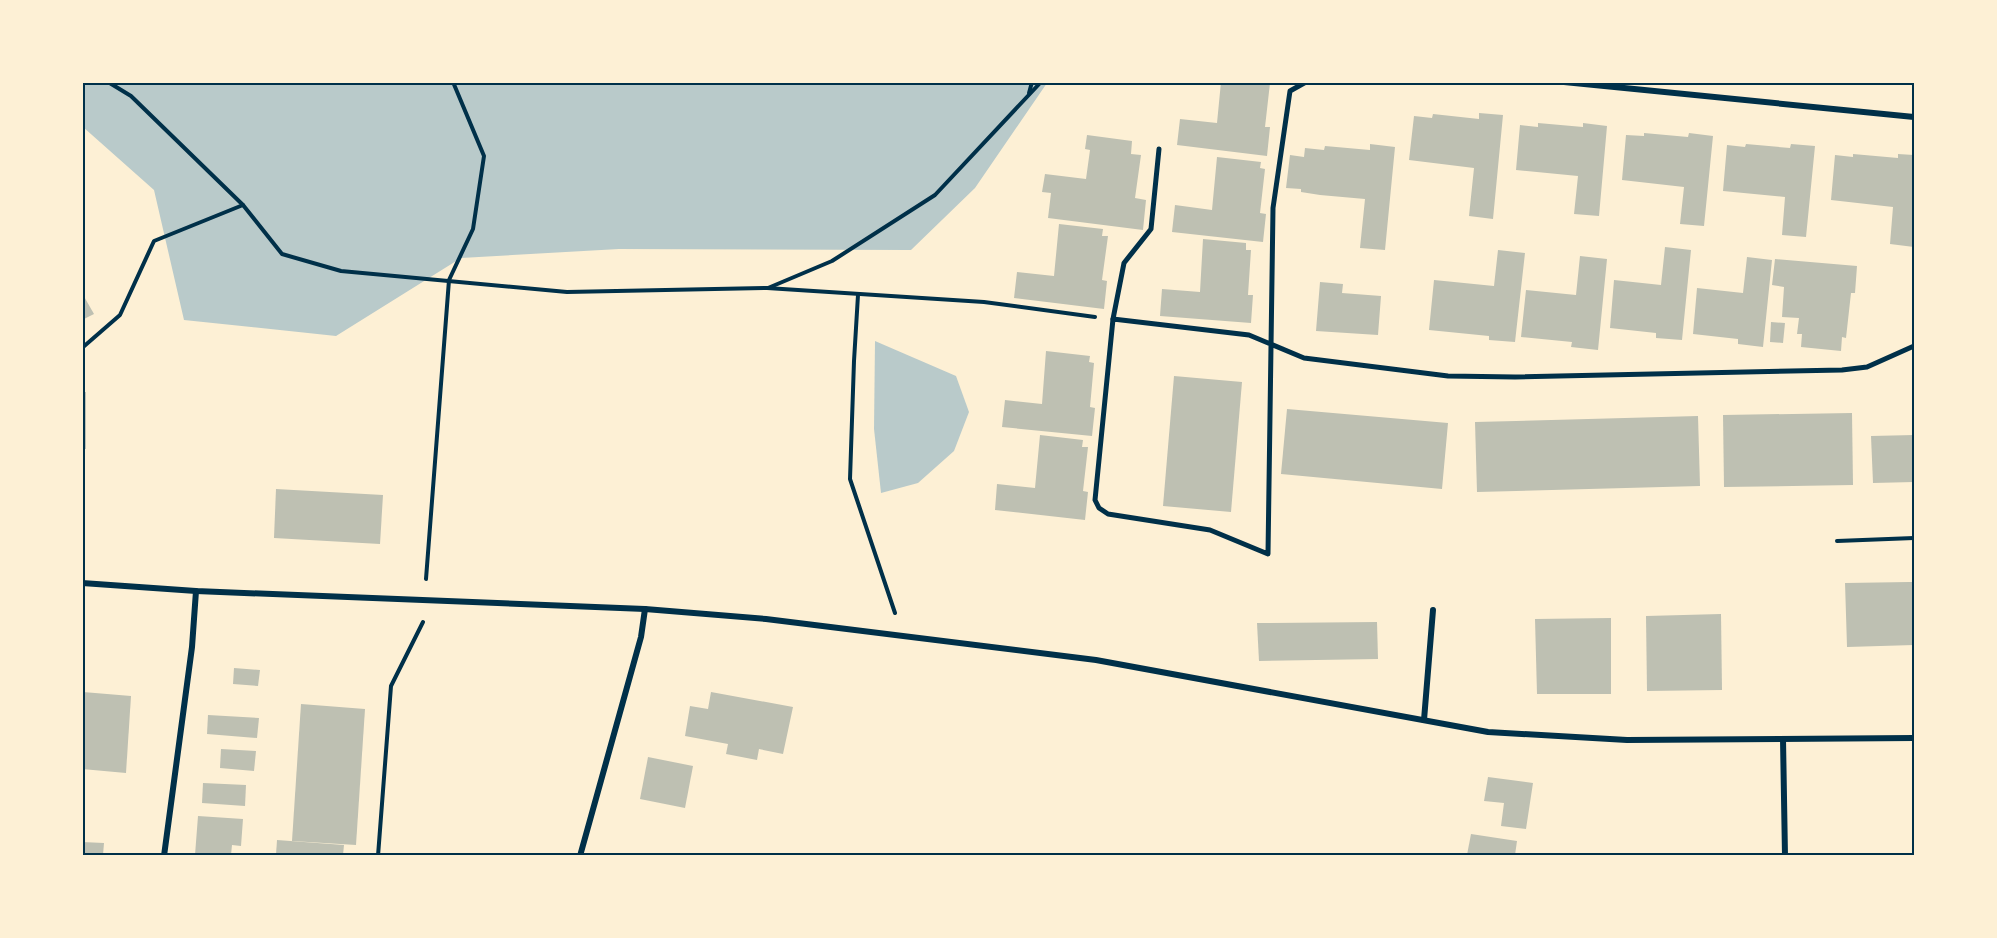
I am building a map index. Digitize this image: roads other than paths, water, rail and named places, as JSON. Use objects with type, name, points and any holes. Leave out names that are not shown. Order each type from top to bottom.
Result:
[{"type":"street","points":[[1159,148],[1151,229],[1124,263],[1113,319],[1095,500],[1099,508],[1108,514],[1210,530],[1268,554],[1273,208],[1290,91],[1306,82]]},
{"type":"street","points":[[1564,82],[1914,117]]},
{"type":"street","points":[[1113,319],[1249,335],[1304,358],[1448,376],[1515,377],[1842,370],[1867,367],[1914,346]]},
{"type":"street","points":[[82,583],[196,591],[645,609],[766,619],[1096,660],[1488,732],[1627,740],[1914,738]]},
{"type":"street","points":[[164,855],[192,647],[196,591]]},
{"type":"street","points":[[580,855],[641,637],[645,609]]},
{"type":"street","points":[[1424,720],[1433,610]]},
{"type":"street","points":[[1783,739],[1785,855]]}]
